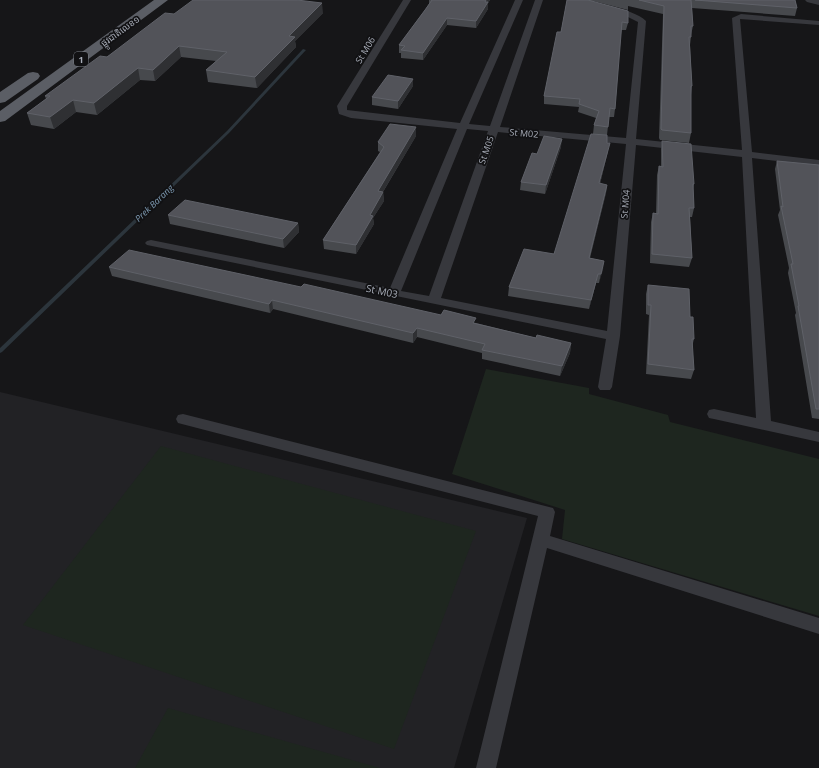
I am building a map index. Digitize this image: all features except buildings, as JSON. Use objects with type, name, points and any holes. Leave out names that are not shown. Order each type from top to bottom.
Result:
[{"type":"highway","name":"ផ្លូវជាតិលេខ១","points":[[0,118],[162,0]]},
{"type":"highway","points":[[0,99],[42,69]]},
{"type":"highway","points":[[0,104],[17,106]]},
{"type":"street","name":"St M06","points":[[342,112],[342,106],[407,0]]},
{"type":"street","points":[[394,294],[463,128],[519,0]]},
{"type":"street","name":"St M05","points":[[434,301],[540,0]]},
{"type":"street","name":"St M04","points":[[571,0],[629,14],[642,21],[613,336],[605,387]]},
{"type":"street","points":[[810,0],[819,2]]},
{"type":"street","points":[[764,425],[747,154],[736,18],[741,16],[819,23]]},
{"type":"street","name":"St M02","points":[[342,112],[351,115],[463,128],[707,150],[819,163]]},
{"type":"street","name":"St M03","points":[[151,243],[394,294],[613,336]]},
{"type":"street","points":[[714,414],[819,437]]},
{"type":"street","points":[[183,419],[547,512],[542,540],[486,768]]},
{"type":"street","points":[[542,540],[819,626]]},
{"type":"shaded area","points":[[486,369],[589,388],[589,394],[668,415],[670,422],[819,459],[819,616],[562,539],[565,510],[452,474]]},
{"type":"shaded area","points":[[0,392],[527,518],[454,768],[0,768]]},
{"type":"shaded area","points":[[161,446],[476,531],[394,749],[23,625]]},
{"type":"shaded area","points":[[168,708],[380,768],[135,768]]},
{"type":"waterway","name":"Prek Barang","points":[[0,351],[228,132],[304,50]]}]
